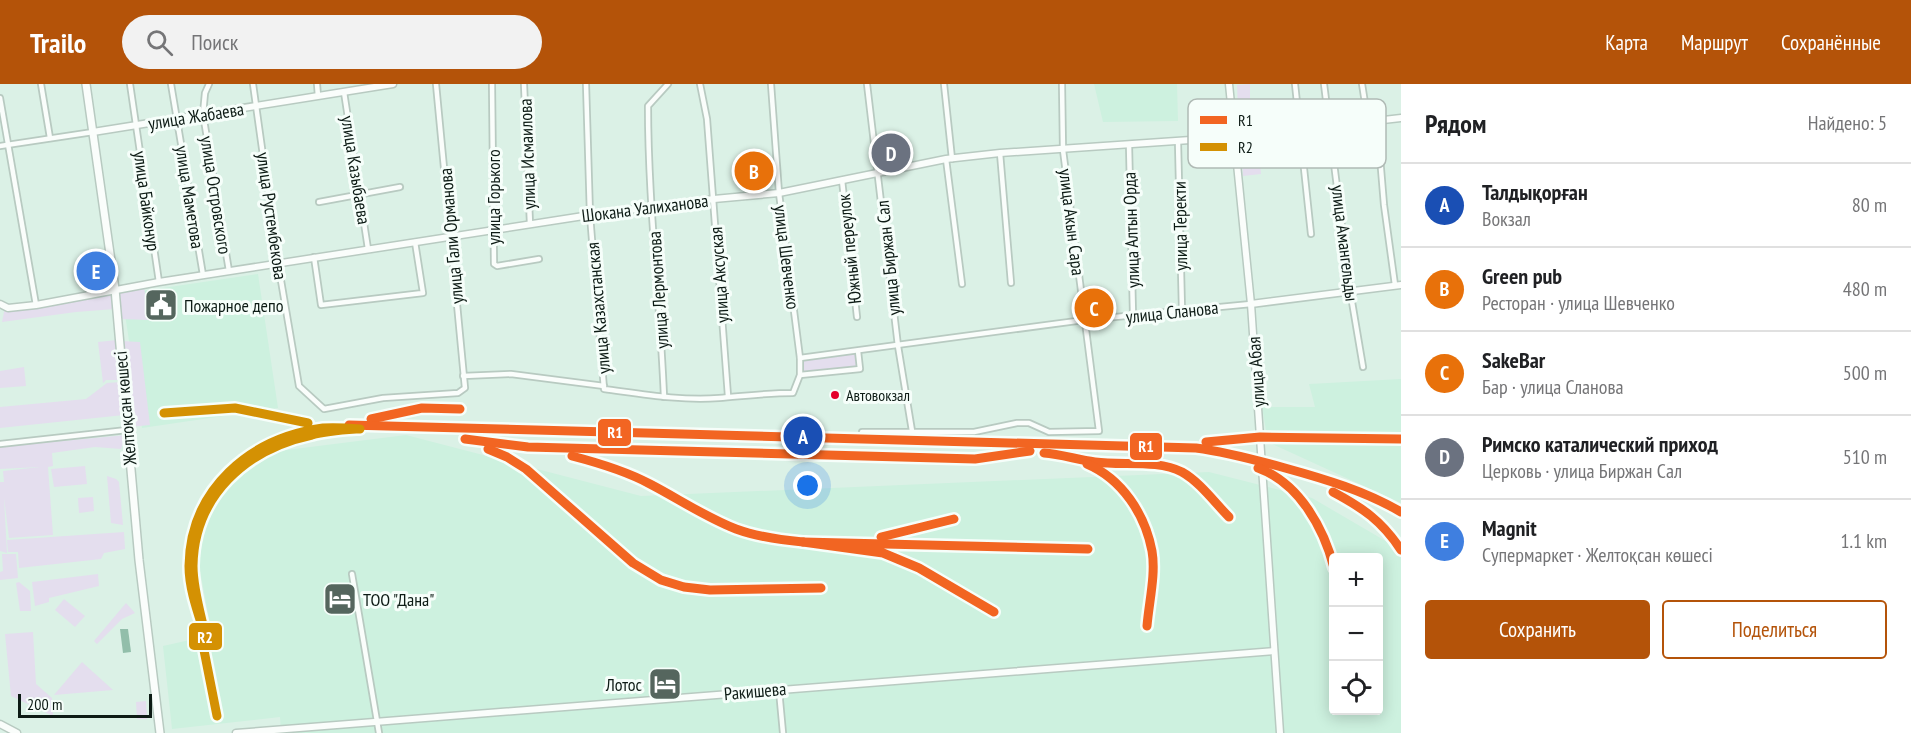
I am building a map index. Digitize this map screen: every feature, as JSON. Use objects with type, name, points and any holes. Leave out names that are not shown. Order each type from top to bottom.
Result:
[{"type":"main road","name":"Желтоқсан көшесі","points":[[86,84],[115,290],[139,560],[160,733]]},
{"type":"street","points":[[41,84],[50,138]]},
{"type":"street","name":"улица Байконур","points":[[130,84],[159,282]]},
{"type":"street","name":"улица Маметова","points":[[171,84],[203,275]]},
{"type":"street","name":"улица Островского","points":[[209,84],[205,93],[204,114],[229,271]]},
{"type":"street","name":"улица Рустембекова","points":[[254,84],[278,263],[299,386],[324,409],[383,398],[458,393],[465,388]]},
{"type":"street","points":[[317,84],[318,96]]},
{"type":"street","name":"улица Жабаева","points":[[0,146],[393,84]]},
{"type":"street","name":"улица Гали Орманова","points":[[436,84],[465,388]]},
{"type":"street","name":"улица Горького","points":[[492,84],[494,264],[497,266],[539,260]]},
{"type":"street","name":"улица Исмаилова","points":[[524,84],[530,224]]},
{"type":"street","name":"улица Казахстанская","points":[[586,84],[590,215],[604,387]]},
{"type":"street","name":"улица Лермонтова","points":[[664,397],[648,142],[648,105],[668,84]]},
{"type":"street","name":"улица Аксуская","points":[[700,84],[707,120],[728,396]]},
{"type":"street","name":"улица Шевченко","points":[[771,84],[779,193],[800,358],[800,375]]},
{"type":"street","name":"улица Биржан Сал","points":[[867,84],[898,346],[912,431]]},
{"type":"street","points":[[944,84],[962,284]]},
{"type":"street","name":"улица Акын Сара","points":[[912,431],[974,432],[1017,423],[1029,423],[1049,432],[1099,431],[1063,150],[1062,84]]},
{"type":"street","name":"улица Абая","points":[[1229,84],[1230,99]]},
{"type":"street","points":[[1295,84],[1296,99]]},
{"type":"street","name":"улица Амангельды","points":[[1324,84],[1326,99]]},
{"type":"street","points":[[1362,84],[1364,99]]},
{"type":"street","name":"улица Казыбаева","points":[[344,92],[368,249]]},
{"type":"street","points":[[0,98],[36,305]]},
{"type":"street","name":"Шокана Уалиханова","points":[[1386,120],[1401,118]]},
{"type":"street","name":"Шокана Уалиханова","points":[[0,304],[8,308],[36,305],[159,282],[530,224],[714,199],[779,193],[949,159],[1000,153],[1188,141]]},
{"type":"street","name":"улица Теректи","points":[[1178,142],[1182,311]]},
{"type":"street","name":"улица Алтын Орда","points":[[1129,145],[1133,315]]},
{"type":"street","points":[[1000,153],[1011,284]]},
{"type":"street","name":"улица Абая","points":[[1237,168],[1251,304],[1280,733]]},
{"type":"street","points":[[1303,168],[1311,234]]},
{"type":"street","name":"улица Амангельды","points":[[1335,168],[1350,290],[1364,367]]},
{"type":"street","points":[[1381,168],[1384,205],[1398,285]]},
{"type":"street","name":"Южный переулок","points":[[842,180],[857,317]]},
{"type":"street","points":[[319,202],[400,187]]},
{"type":"street","points":[[315,257],[321,305],[423,293],[415,242]]},
{"type":"street","name":"улица Сланова","points":[[800,358],[1084,320],[1251,304],[1398,285]]},
{"type":"street","points":[[463,376],[511,374],[664,397],[720,398],[793,393],[800,375],[860,369],[858,351]]},
{"type":"street","points":[[0,444],[127,430]]},
{"type":"street","points":[[862,432],[912,431]]},
{"type":"street","points":[[352,574],[379,733]]},
{"type":"street","name":"Ракишева","points":[[236,733],[1274,651]]},
{"type":"street","points":[[779,690],[783,733]]},
{"type":"street","points":[[0,724],[17,733]]},
{"type":"shaded area","points":[[1094,84],[1177,84],[1178,121],[1103,122]]},
{"type":"shaded area","points":[[1250,84],[1250,99],[1238,99],[1237,85]]},
{"type":"shaded area","points":[[1243,168],[1260,168],[1261,174],[1243,176]]},
{"type":"shaded area","points":[[258,274],[278,408],[142,428],[122,294]]},
{"type":"shaded area","points":[[144,287],[149,320],[120,319],[117,292]]},
{"type":"shaded area","points":[[114,291],[115,309],[2,322],[5,307]]},
{"type":"shaded area","points":[[117,340],[121,380],[106,380],[103,383],[98,342]]},
{"type":"shaded area","points":[[121,341],[140,342],[150,425],[130,427]]},
{"type":"shaded area","points":[[855,353],[858,367],[802,374],[802,359]]},
{"type":"shaded area","points":[[24,367],[26,386],[0,388],[0,371]]},
{"type":"shaded area","points":[[1401,379],[1401,503],[1268,442],[1262,407],[1315,407],[1309,384]]},
{"type":"shaded area","points":[[121,382],[124,415],[0,428],[0,407],[86,399],[107,383]]},
{"type":"shaded area","points":[[126,435],[121,449],[95,447],[52,453],[53,466],[48,467],[53,535],[9,538],[4,498],[7,553],[0,551],[0,482],[4,482],[3,471],[40,467],[0,469],[0,447]]},
{"type":"shaded area","points":[[406,435],[641,496],[1209,472],[1312,498],[1401,550],[1401,733],[281,733],[280,717],[172,729],[163,646],[212,635],[197,555],[211,507],[230,483],[278,451]]},
{"type":"shaded area","points":[[85,466],[87,484],[54,487],[51,469]]},
{"type":"shaded area","points":[[107,476],[119,482],[123,525],[111,523]]},
{"type":"shaded area","points":[[93,497],[94,511],[79,513],[78,498]]},
{"type":"shaded area","points":[[124,532],[125,549],[104,553],[101,559],[19,568],[18,552],[8,552],[7,540]]},
{"type":"shaded area","points":[[2,554],[16,554],[18,578],[0,580],[0,572],[3,571]]},
{"type":"shaded area","points":[[98,574],[99,586],[49,598],[49,602],[35,606],[32,582]]},
{"type":"shaded area","points":[[19,582],[30,591],[31,611],[20,611],[16,583]]},
{"type":"shaded area","points":[[64,599],[85,616],[75,627],[55,610]]},
{"type":"shaded area","points":[[126,603],[135,613],[122,619],[97,644],[94,641]]},
{"type":"shaded area","points":[[120,629],[128,629],[131,652],[123,653]]},
{"type":"shaded area","points":[[33,632],[36,684],[52,698],[53,716],[11,696],[5,634]]},
{"type":"shaded area","points":[[82,662],[113,690],[54,695]]},
{"type":"shaded area","points":[[146,701],[147,719],[137,719],[136,702]]},
{"type":"transit line","name":"R2","points":[[164,413],[235,408],[308,423]]},
{"type":"transit line","name":"R1","points":[[371,419],[422,408],[460,409]]},
{"type":"transit line","name":"R1","points":[[349,425],[1196,448],[1241,456],[1344,486],[1401,512]]},
{"type":"transit line","name":"R2","points":[[357,429],[317,434],[288,442],[266,452],[246,464],[214,497],[203,518],[196,541],[193,566],[196,595],[207,642],[193,595],[189,566],[192,538],[200,513],[213,491],[229,472],[249,456],[271,443],[323,428],[360,429]]},
{"type":"transit line","name":"R1","points":[[1206,442],[1260,437],[1401,439]]},
{"type":"transit line","name":"R1","points":[[465,439],[528,447],[975,459],[1030,451]]},
{"type":"transit line","name":"R1","points":[[488,449],[526,469],[633,563],[661,580],[684,587],[710,590],[821,588]]},
{"type":"transit line","name":"R1","points":[[1044,453],[1095,462],[1151,464],[1172,468],[1195,481],[1229,517]]},
{"type":"transit line","name":"R1","points":[[572,456],[631,475],[736,529],[769,538],[803,542]]},
{"type":"transit line","name":"R1","points":[[1087,464],[1121,488],[1138,511],[1149,537],[1153,560],[1153,579],[1147,626]]},
{"type":"transit line","name":"R1","points":[[1258,468],[1286,484],[1297,496],[1308,509],[1330,553]]},
{"type":"transit line","name":"R1","points":[[1333,492],[1371,516],[1387,531],[1401,550]]},
{"type":"transit line","name":"R1","points":[[881,537],[954,519]]},
{"type":"transit line","name":"R1","points":[[994,612],[919,568],[883,553],[803,542],[1088,549]]},
{"type":"transit line","name":"R2","points":[[200,630],[217,716]]},
{"type":"place","name":"Римско каталический приход","points":[[891,153]]},
{"type":"place","name":"Green pub","points":[[754,171]]},
{"type":"place","name":"Magnit","points":[[96,271]]},
{"type":"place","name":"Пожарное депо","points":[[161,305]]},
{"type":"place","name":"SakeBar","points":[[1094,308]]},
{"type":"place","name":"Автовокзал","points":[[835,395]]},
{"type":"place","name":"Талдықорған","points":[[803,436]]},
{"type":"place","name":"ТОО \"Дана\"","points":[[340,599]]},
{"type":"place","name":"Лотос","points":[[665,684]]}]
